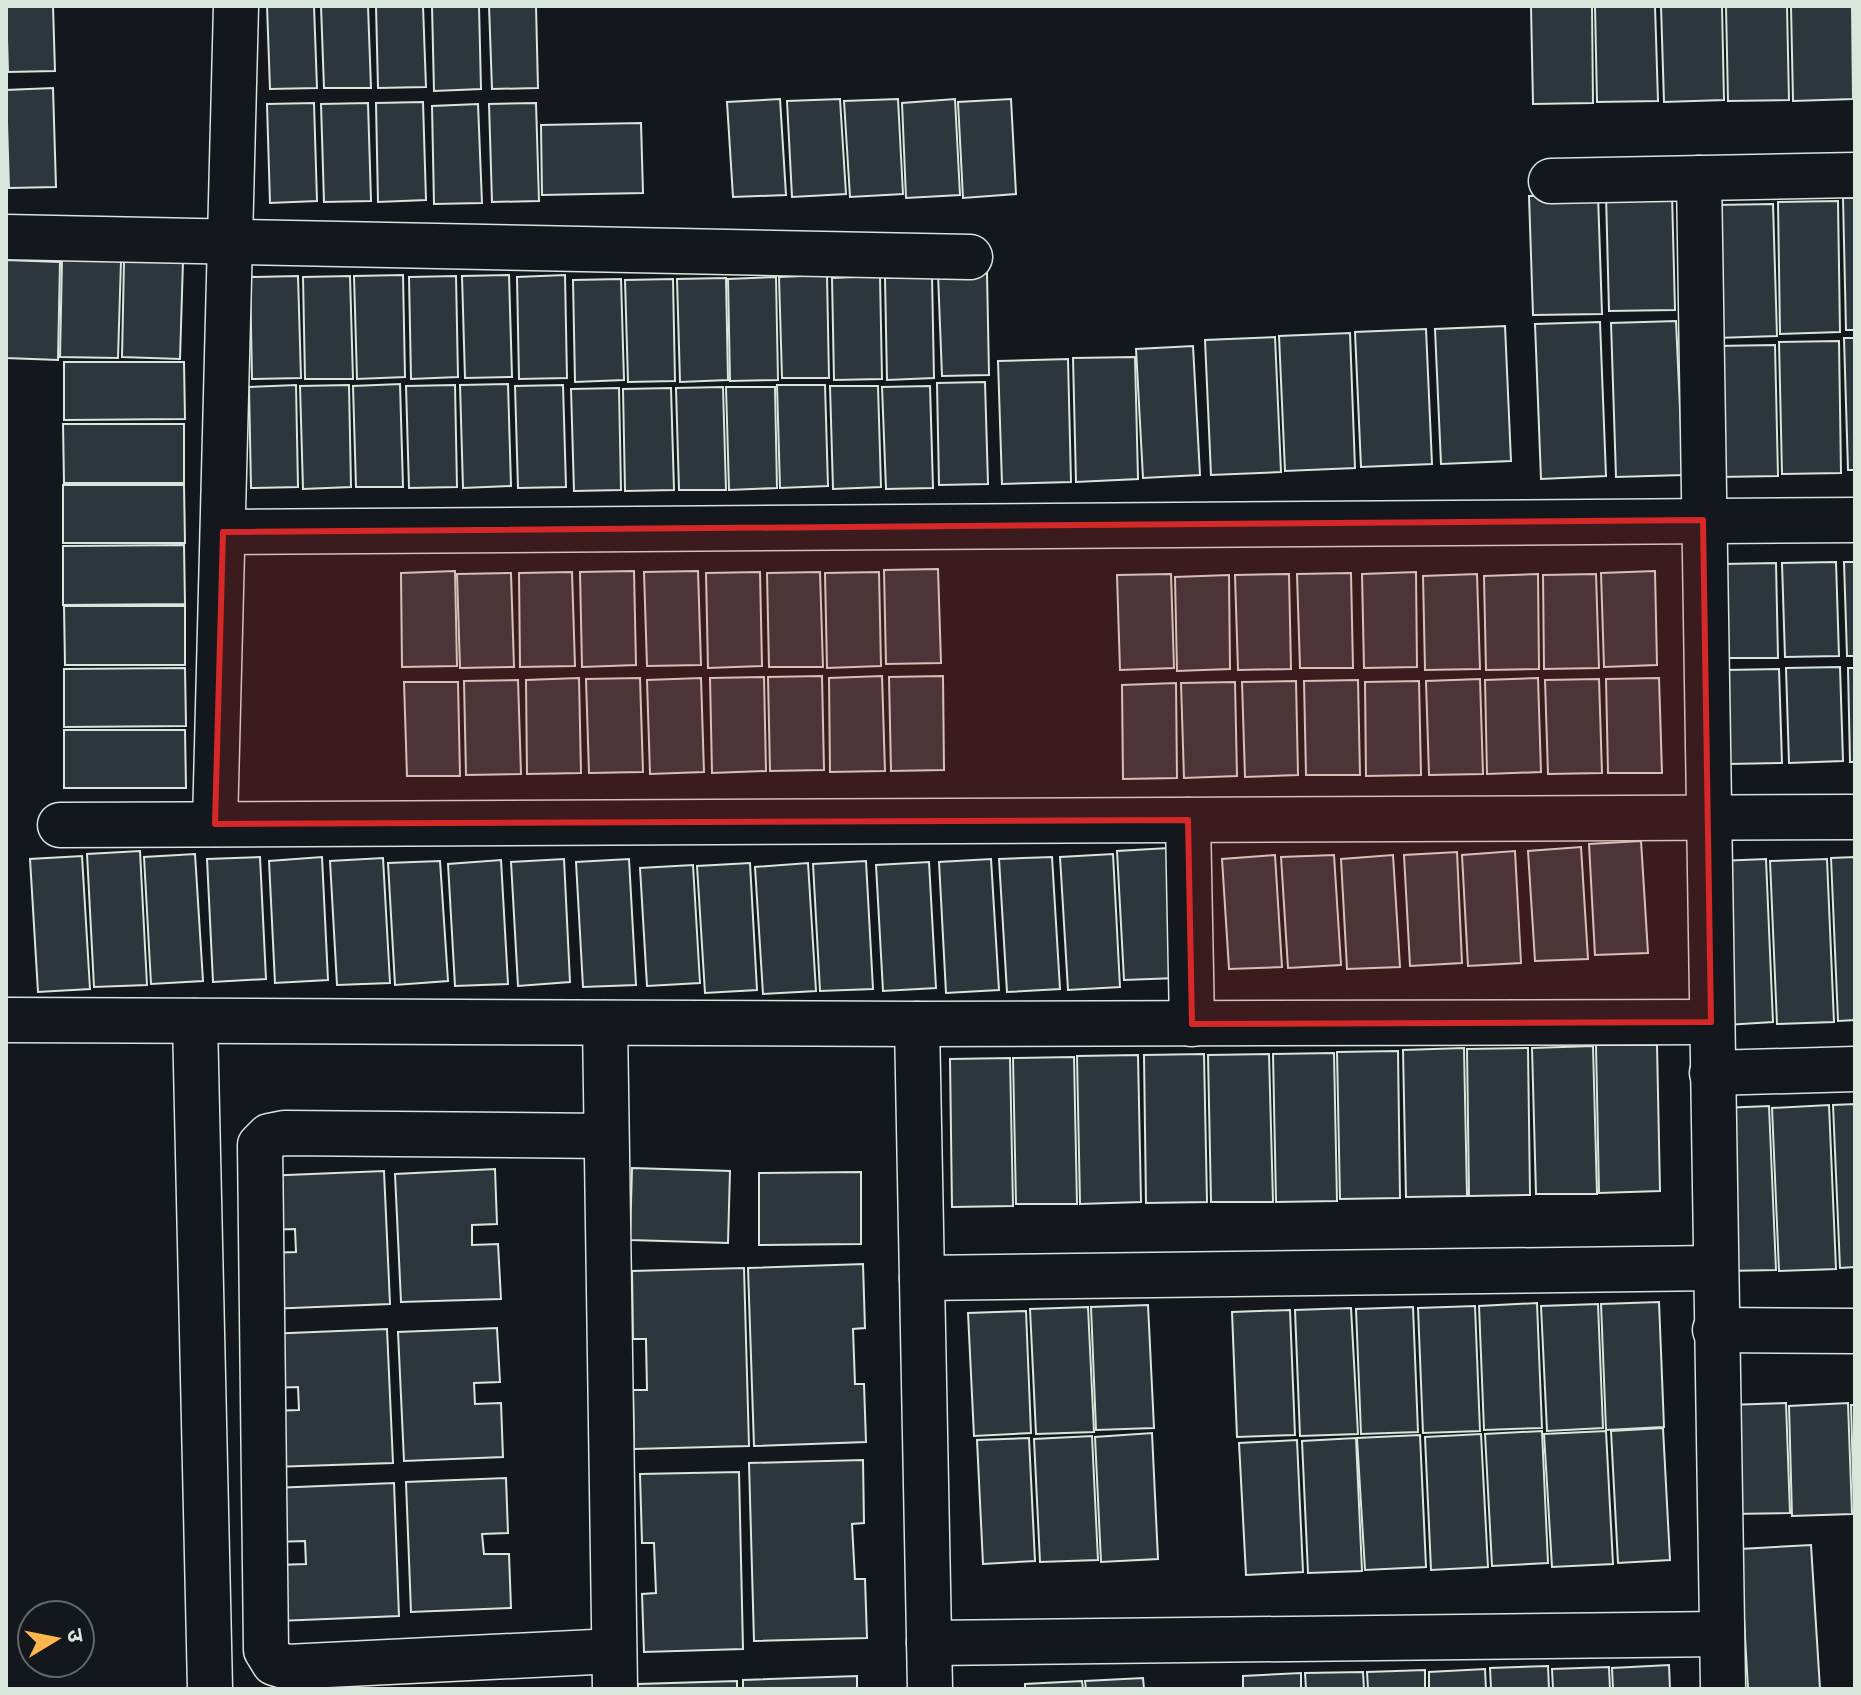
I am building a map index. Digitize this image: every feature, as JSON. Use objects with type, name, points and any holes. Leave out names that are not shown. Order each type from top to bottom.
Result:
[{"type":"street","points":[[215,824],[236,6]]},
{"type":"street","points":[[1551,181],[1855,175]]},
{"type":"street","points":[[1699,178],[1723,1689]]},
{"type":"street","points":[[6,237],[970,257]]},
{"type":"street","points":[[223,532],[1855,520]]},
{"type":"street","points":[[60,825],[1855,817]]},
{"type":"street","points":[[1188,820],[1192,1024]]},
{"type":"street","points":[[6,1020],[917,1024],[1711,1022]]},
{"type":"street","points":[[195,1021],[210,1689]]},
{"type":"street","points":[[605,1023],[615,1670],[287,1667],[274,1663],[266,1650],[260,1145],[269,1136],[284,1133],[606,1136]]},
{"type":"street","points":[[917,1024],[930,1689]]},
{"type":"street","points":[[1712,1073],[1855,1069]]},
{"type":"street","points":[[922,1278],[1714,1268]]},
{"type":"street","points":[[1715,1330],[1855,1331]]},
{"type":"street","points":[[929,1643],[1722,1634]]},
{"type":"highlighted area","points":[[1703,520],[1711,1022],[1192,1024],[1188,820],[215,824],[223,532]]},
{"type":"building","points":[[6,6],[53,6],[55,71],[8,72]]},
{"type":"building","points":[[267,6],[314,6],[317,88],[270,89]]},
{"type":"building","points":[[321,6],[368,6],[371,88],[324,88]]},
{"type":"building","points":[[376,6],[423,6],[426,87],[378,88]]},
{"type":"building","points":[[432,6],[479,6],[481,89],[434,91]]},
{"type":"building","points":[[489,6],[536,6],[538,88],[492,89]]},
{"type":"building","points":[[1531,6],[1592,6],[1593,103],[1533,104]]},
{"type":"building","points":[[1595,6],[1655,6],[1658,101],[1597,102]]},
{"type":"building","points":[[1661,6],[1722,6],[1724,100],[1664,102]]},
{"type":"building","points":[[1726,6],[1787,6],[1789,100],[1728,101]]},
{"type":"building","points":[[1791,6],[1852,6],[1853,99],[1793,101]]},
{"type":"building","points":[[53,88],[56,187],[9,188],[6,90]]},
{"type":"building","points":[[780,99],[786,195],[733,197],[727,102]]},
{"type":"building","points":[[840,99],[846,194],[792,197],[787,101]]},
{"type":"building","points":[[898,99],[903,194],[850,197],[844,101]]},
{"type":"building","points":[[955,99],[960,195],[906,198],[902,103]]},
{"type":"building","points":[[1011,99],[1016,194],[963,198],[958,102]]},
{"type":"building","points":[[423,102],[426,200],[378,202],[376,103]]},
{"type":"building","points":[[314,103],[317,201],[270,203],[267,104]]},
{"type":"building","points":[[368,103],[371,201],[324,202],[321,104]]},
{"type":"building","points":[[536,103],[539,201],[492,202],[489,104]]},
{"type":"building","points":[[478,104],[482,203],[434,204],[432,106]]},
{"type":"building","points":[[641,123],[643,193],[542,195],[541,125]]},
{"type":"building","points":[[1672,194],[1675,310],[1609,311],[1606,195]]},
{"type":"building","points":[[1598,195],[1602,314],[1533,315],[1529,196]]},
{"type":"building","points":[[1843,198],[1855,198],[1855,330],[1846,330]]},
{"type":"building","points":[[1838,201],[1840,332],[1780,334],[1778,202]]},
{"type":"building","points":[[1773,204],[1777,336],[1716,338],[1714,205]]},
{"type":"building","points":[[62,259],[121,261],[118,358],[60,357]]},
{"type":"building","points":[[6,260],[60,262],[58,360],[6,358]]},
{"type":"building","points":[[124,260],[183,261],[180,359],[122,357]]},
{"type":"building","points":[[987,273],[989,375],[942,376],[938,274]]},
{"type":"building","points":[[403,275],[405,377],[357,379],[354,276]]},
{"type":"building","points":[[509,275],[512,377],[465,378],[462,276]]},
{"type":"building","points":[[565,275],[567,378],[519,379],[517,277]]},
{"type":"building","points":[[827,275],[829,378],[782,378],[779,277]]},
{"type":"building","points":[[298,276],[301,378],[252,379],[250,277]]},
{"type":"building","points":[[350,276],[353,379],[305,379],[303,277]]},
{"type":"building","points":[[456,276],[458,377],[411,379],[409,277]]},
{"type":"building","points":[[880,276],[882,379],[834,380],[832,278]]},
{"type":"building","points":[[932,276],[934,378],[887,380],[885,278]]},
{"type":"building","points":[[776,277],[778,380],[730,381],[728,279]]},
{"type":"building","points":[[726,278],[728,380],[680,382],[677,279]]},
{"type":"building","points":[[621,279],[624,380],[575,382],[573,280]]},
{"type":"building","points":[[673,279],[675,381],[628,382],[625,280]]},
{"type":"building","points":[[1676,321],[1683,475],[1616,477],[1611,323]]},
{"type":"building","points":[[1600,322],[1606,476],[1541,479],[1535,324]]},
{"type":"building","points":[[1505,326],[1511,461],[1441,464],[1435,329]]},
{"type":"building","points":[[1426,329],[1432,464],[1361,467],[1355,332]]},
{"type":"building","points":[[1350,333],[1355,468],[1285,471],[1279,336]]},
{"type":"building","points":[[1275,337],[1281,472],[1211,475],[1205,340]]},
{"type":"building","points":[[1844,338],[1855,338],[1855,470],[1848,470]]},
{"type":"building","points":[[1839,341],[1841,473],[1782,474],[1779,342]]},
{"type":"building","points":[[1775,345],[1778,476],[1719,477],[1715,346]]},
{"type":"building","points":[[1193,346],[1200,475],[1143,478],[1136,349]]},
{"type":"building","points":[[1135,357],[1138,479],[1076,482],[1073,358]]},
{"type":"building","points":[[1068,359],[1071,482],[1002,484],[998,361]]},
{"type":"building","points":[[64,362],[184,362],[185,419],[64,420]]},
{"type":"building","points":[[985,382],[988,484],[939,485],[937,383]]},
{"type":"building","points":[[400,384],[403,487],[356,487],[353,386]]},
{"type":"building","points":[[508,384],[511,486],[463,488],[460,385]]},
{"type":"building","points":[[296,385],[298,487],[251,488],[249,387]]},
{"type":"building","points":[[349,385],[351,487],[303,489],[300,386]]},
{"type":"building","points":[[455,385],[457,487],[409,488],[406,386]]},
{"type":"building","points":[[563,385],[566,487],[518,488],[515,386]]},
{"type":"building","points":[[777,385],[825,385],[828,486],[780,488]]},
{"type":"building","points":[[830,386],[878,386],[881,487],[833,489]]},
{"type":"building","points":[[930,386],[933,488],[886,489],[882,387]]},
{"type":"building","points":[[723,387],[726,490],[679,490],[676,388]]},
{"type":"building","points":[[726,387],[775,387],[777,488],[729,490]]},
{"type":"building","points":[[619,388],[621,490],[574,491],[571,389]]},
{"type":"building","points":[[671,388],[674,490],[625,491],[623,389]]},
{"type":"building","points":[[63,424],[184,424],[184,483],[64,483]]},
{"type":"building","points":[[63,485],[184,485],[185,543],[63,543]]},
{"type":"building","points":[[184,545],[185,604],[63,605],[63,546]]},
{"type":"building","points":[[1836,562],[1839,656],[1785,657],[1782,563]]},
{"type":"building","points":[[1844,562],[1855,562],[1855,656],[1847,656]]},
{"type":"building","points":[[1776,563],[1778,658],[1724,658],[1722,564]]},
{"type":"building","points":[[938,569],[941,663],[886,664],[884,570]]},
{"type":"building","points":[[455,571],[457,666],[402,667],[401,573]]},
{"type":"building","points":[[634,571],[636,665],[582,667],[580,572]]},
{"type":"building","points":[[698,571],[701,665],[647,666],[644,572]]},
{"type":"building","points":[[1655,571],[1657,665],[1604,667],[1601,573]]},
{"type":"building","points":[[572,572],[575,666],[520,667],[519,573]]},
{"type":"building","points":[[760,572],[762,666],[708,668],[706,573]]},
{"type":"building","points":[[820,572],[823,667],[769,667],[767,573]]},
{"type":"building","points":[[879,572],[881,666],[827,668],[825,573]]},
{"type":"building","points":[[1416,572],[1417,667],[1364,668],[1362,574]]},
{"type":"building","points":[[511,573],[514,667],[460,668],[457,574]]},
{"type":"building","points":[[1351,573],[1353,668],[1300,668],[1297,574]]},
{"type":"building","points":[[1171,574],[1174,668],[1120,670],[1117,575]]},
{"type":"building","points":[[1289,574],[1291,669],[1238,670],[1235,575]]},
{"type":"building","points":[[1477,574],[1480,669],[1425,670],[1423,576]]},
{"type":"building","points":[[1538,574],[1539,669],[1486,670],[1484,576]]},
{"type":"building","points":[[1596,574],[1599,668],[1544,669],[1543,575]]},
{"type":"building","points":[[1229,575],[1230,669],[1177,671],[1175,577]]},
{"type":"building","points":[[64,606],[185,606],[185,665],[65,665]]},
{"type":"building","points":[[1840,667],[1843,761],[1789,763],[1786,668]]},
{"type":"building","points":[[185,668],[186,726],[64,727],[64,669]]},
{"type":"building","points":[[1848,668],[1855,668],[1855,762],[1850,762]]},
{"type":"building","points":[[1779,669],[1782,763],[1728,764],[1725,670]]},
{"type":"building","points":[[822,676],[824,770],[770,771],[768,677]]},
{"type":"building","points":[[882,676],[885,771],[830,772],[829,678]]},
{"type":"building","points":[[943,676],[944,770],[891,771],[889,677]]},
{"type":"building","points":[[764,677],[766,771],[712,773],[710,678]]},
{"type":"building","points":[[579,678],[581,773],[527,774],[526,680]]},
{"type":"building","points":[[640,678],[643,772],[589,773],[586,679]]},
{"type":"building","points":[[701,678],[704,772],[650,774],[647,680]]},
{"type":"building","points":[[1538,678],[1541,772],[1487,774],[1485,680]]},
{"type":"building","points":[[1659,678],[1662,773],[1608,773],[1606,679]]},
{"type":"building","points":[[1480,679],[1483,774],[1429,775],[1426,681]]},
{"type":"building","points":[[1599,679],[1602,773],[1548,774],[1545,680]]},
{"type":"building","points":[[518,680],[521,774],[466,775],[464,681]]},
{"type":"building","points":[[1358,680],[1360,775],[1306,775],[1304,681]]},
{"type":"building","points":[[1296,681],[1298,775],[1245,777],[1242,682]]},
{"type":"building","points":[[1419,681],[1421,775],[1366,776],[1365,682]]},
{"type":"building","points":[[404,682],[458,682],[460,776],[407,776]]},
{"type":"building","points":[[1235,682],[1237,776],[1184,778],[1181,683]]},
{"type":"building","points":[[1176,683],[1177,778],[1123,779],[1122,685]]},
{"type":"building","points":[[64,730],[185,730],[186,788],[64,788]]},
{"type":"building","points":[[1641,841],[1648,953],[1595,955],[1589,844]]},
{"type":"building","points":[[1581,847],[1588,959],[1535,961],[1528,851]]},
{"type":"building","points":[[1169,848],[1177,978],[1124,980],[1117,851]]},
{"type":"building","points":[[140,851],[147,985],[94,987],[87,854]]},
{"type":"building","points":[[1515,851],[1521,963],[1468,966],[1462,855]]},
{"type":"building","points":[[1457,852],[1462,963],[1410,966],[1404,855]]},
{"type":"building","points":[[195,854],[203,981],[151,984],[144,857]]},
{"type":"building","points":[[1113,854],[1120,987],[1068,990],[1060,857]]},
{"type":"building","points":[[1275,855],[1282,967],[1229,969],[1222,859]]},
{"type":"building","points":[[1334,855],[1341,965],[1288,968],[1281,857]]},
{"type":"building","points":[[1393,855],[1400,967],[1347,969],[1341,859]]},
{"type":"building","points":[[82,856],[90,989],[38,992],[30,859]]},
{"type":"building","points":[[260,857],[266,979],[213,982],[207,859]]},
{"type":"building","points":[[322,857],[328,980],[275,983],[269,861]]},
{"type":"building","points":[[1052,857],[1060,989],[1007,992],[999,859]]},
{"type":"building","points":[[1855,857],[1855,1020],[1838,1021],[1831,858]]},
{"type":"building","points":[[383,858],[390,983],[337,985],[330,861]]},
{"type":"building","points":[[564,859],[570,982],[518,986],[511,862]]},
{"type":"building","points":[[629,859],[636,985],[583,987],[576,862]]},
{"type":"building","points":[[991,859],[999,990],[946,993],[939,862]]},
{"type":"building","points":[[1766,859],[1773,1022],[1726,1025],[1719,861]]},
{"type":"building","points":[[1827,859],[1834,1022],[1777,1024],[1770,861]]},
{"type":"building","points":[[501,860],[508,984],[455,986],[448,864]]},
{"type":"building","points":[[440,861],[448,981],[395,985],[388,863]]},
{"type":"building","points":[[866,861],[873,989],[820,991],[813,864]]},
{"type":"building","points":[[929,862],[936,988],[883,991],[876,865]]},
{"type":"building","points":[[750,863],[757,990],[705,993],[697,866]]},
{"type":"building","points":[[808,863],[816,991],[763,994],[755,867]]},
{"type":"building","points":[[693,865],[700,983],[647,986],[640,868]]},
{"type":"building","points":[[1596,1045],[1657,1045],[1660,1191],[1599,1193]]},
{"type":"building","points":[[1593,1046],[1597,1194],[1536,1194],[1532,1048]]},
{"type":"building","points":[[1464,1048],[1467,1196],[1406,1197],[1403,1050]]},
{"type":"building","points":[[1528,1048],[1530,1195],[1469,1196],[1467,1049]]},
{"type":"building","points":[[1398,1051],[1400,1198],[1340,1199],[1337,1052]]},
{"type":"building","points":[[1334,1053],[1337,1201],[1276,1202],[1273,1054]]},
{"type":"building","points":[[1204,1054],[1207,1202],[1146,1203],[1144,1055]]},
{"type":"building","points":[[1269,1054],[1273,1202],[1211,1202],[1208,1055]]},
{"type":"building","points":[[1138,1055],[1141,1202],[1080,1204],[1077,1056]]},
{"type":"building","points":[[1074,1057],[1077,1204],[1016,1204],[1013,1058]]},
{"type":"building","points":[[1010,1058],[1013,1206],[952,1207],[950,1059]]},
{"type":"building","points":[[1855,1104],[1855,1267],[1840,1268],[1833,1105]]},
{"type":"building","points":[[1829,1105],[1836,1269],[1779,1271],[1772,1108]]},
{"type":"building","points":[[1769,1106],[1776,1270],[1727,1271],[1721,1108]]},
{"type":"building","points":[[632,1168],[730,1171],[728,1243],[630,1240]]},
{"type":"building","points":[[495,1169],[497,1224],[472,1225],[472,1245],[498,1244],[501,1299],[401,1302],[395,1174]]},
{"type":"building","points":[[384,1171],[390,1304],[268,1309],[266,1253],[296,1252],[295,1229],[265,1230],[263,1176]]},
{"type":"building","points":[[861,1172],[861,1244],[759,1245],[759,1173]]},
{"type":"building","points":[[863,1264],[865,1328],[853,1329],[855,1384],[864,1384],[866,1442],[754,1446],[748,1268]]},
{"type":"building","points":[[744,1268],[749,1446],[634,1449],[633,1390],[647,1390],[646,1339],[633,1339],[632,1271]]},
{"type":"building","points":[[1659,1302],[1664,1427],[1606,1430],[1601,1304]]},
{"type":"building","points":[[1537,1303],[1542,1428],[1484,1430],[1479,1306]]},
{"type":"building","points":[[1598,1304],[1603,1428],[1547,1431],[1541,1306]]},
{"type":"building","points":[[1148,1305],[1154,1428],[1096,1430],[1091,1307]]},
{"type":"building","points":[[1475,1306],[1480,1431],[1423,1433],[1418,1308]]},
{"type":"building","points":[[1088,1307],[1094,1432],[1036,1434],[1030,1309]]},
{"type":"building","points":[[1413,1307],[1418,1432],[1361,1434],[1356,1309]]},
{"type":"building","points":[[1351,1308],[1358,1434],[1300,1436],[1295,1310]]},
{"type":"building","points":[[1290,1310],[1295,1435],[1237,1437],[1232,1312]]},
{"type":"building","points":[[1026,1311],[1031,1433],[974,1436],[968,1313]]},
{"type":"building","points":[[497,1328],[500,1382],[474,1383],[475,1404],[501,1403],[503,1457],[404,1461],[398,1332]]},
{"type":"building","points":[[387,1329],[393,1463],[272,1467],[269,1411],[299,1410],[298,1387],[268,1388],[266,1334]]},
{"type":"building","points":[[1786,1403],[1790,1513],[1730,1514],[1727,1405]]},
{"type":"building","points":[[1848,1403],[1852,1514],[1792,1516],[1789,1406]]},
{"type":"building","points":[[1851,1405],[1855,1405],[1855,1514],[1854,1514]]},
{"type":"building","points":[[1663,1428],[1670,1560],[1618,1563],[1611,1431]]},
{"type":"building","points":[[1542,1431],[1548,1563],[1492,1566],[1485,1434]]},
{"type":"building","points":[[1606,1431],[1613,1564],[1552,1567],[1544,1434]]},
{"type":"building","points":[[1152,1433],[1158,1559],[1101,1562],[1095,1437]]},
{"type":"building","points":[[1481,1434],[1488,1567],[1431,1570],[1425,1437]]},
{"type":"building","points":[[1420,1435],[1426,1567],[1365,1570],[1357,1438]]},
{"type":"building","points":[[1092,1436],[1098,1560],[1040,1562],[1034,1439]]},
{"type":"building","points":[[1029,1438],[1035,1561],[983,1564],[977,1440]]},
{"type":"building","points":[[1356,1438],[1362,1571],[1308,1573],[1302,1441]]},
{"type":"building","points":[[1297,1440],[1303,1572],[1246,1575],[1239,1443]]},
{"type":"building","points":[[863,1460],[864,1523],[852,1524],[855,1579],[865,1579],[867,1638],[754,1641],[749,1463]]},
{"type":"building","points":[[739,1472],[743,1649],[644,1652],[642,1594],[656,1593],[654,1543],[642,1543],[640,1474]]},
{"type":"building","points":[[506,1478],[508,1533],[482,1534],[484,1554],[509,1554],[511,1608],[411,1612],[406,1482]]},
{"type":"building","points":[[394,1483],[399,1616],[278,1621],[276,1565],[306,1564],[305,1541],[275,1542],[273,1488]]},
{"type":"building","points":[[1811,1545],[1820,1689],[1748,1689],[1740,1549]]},
{"type":"building","points":[[1669,1665],[1670,1689],[1613,1689],[1612,1668]]},
{"type":"building","points":[[1548,1666],[1549,1689],[1491,1689],[1490,1668]]},
{"type":"building","points":[[1609,1667],[1610,1689],[1553,1689],[1552,1669]]},
{"type":"building","points":[[1485,1669],[1486,1689],[1429,1689],[1429,1672]]},
{"type":"building","points":[[1425,1670],[1425,1689],[1368,1689],[1367,1672]]},
{"type":"building","points":[[1363,1672],[1364,1689],[1306,1689],[1305,1673]]},
{"type":"building","points":[[1301,1673],[1301,1689],[1243,1689],[1243,1676]]},
{"type":"building","points":[[857,1676],[857,1689],[743,1689],[743,1680]]},
{"type":"building","points":[[1143,1678],[1144,1689],[1086,1689],[1085,1681]]},
{"type":"building","points":[[737,1681],[737,1689],[638,1689],[638,1684]]},
{"type":"building","points":[[1082,1681],[1083,1689],[1025,1689],[1025,1684]]}]
